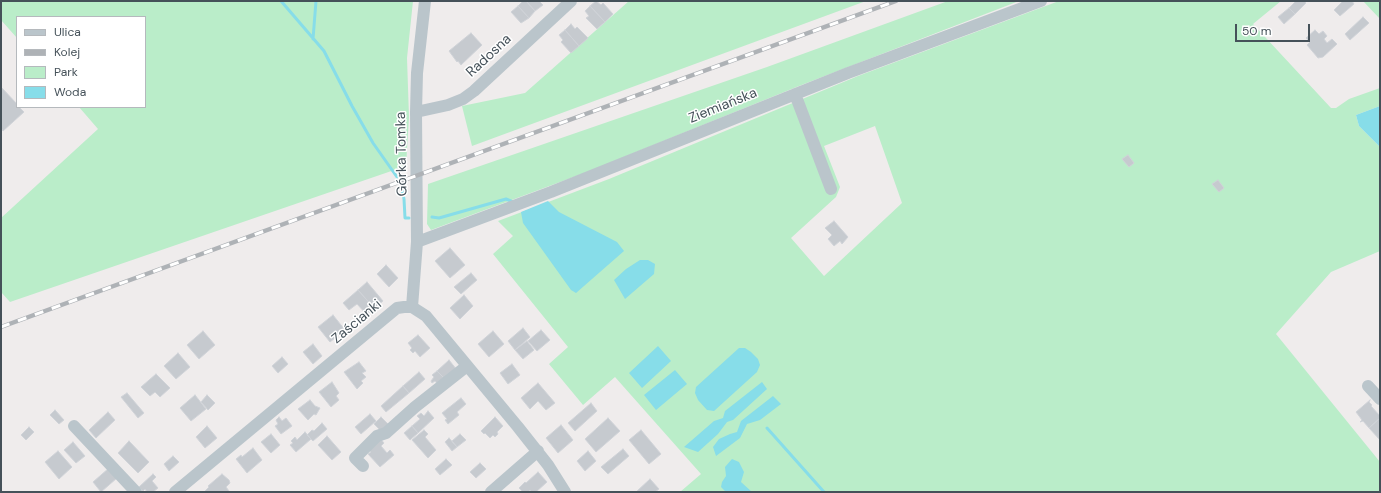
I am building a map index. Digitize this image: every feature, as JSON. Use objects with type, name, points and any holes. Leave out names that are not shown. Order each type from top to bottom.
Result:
[{"type":"street","name":"Górka Tomka","points":[[412,307],[417,242],[416,112],[425,1]]},
{"type":"street","name":"Radosna","points":[[416,112],[448,105],[463,99],[571,1]]},
{"type":"street","name":"Ziemiańska","points":[[417,242],[551,192],[848,73],[1041,1]]},
{"type":"street","points":[[795,94],[831,189]]},
{"type":"street","name":"Zaścianki","points":[[175,492],[397,308],[404,306],[412,307]]},
{"type":"street","points":[[412,307],[426,316],[538,451],[565,492]]},
{"type":"street","points":[[363,466],[355,458],[377,436],[386,433],[415,407],[467,366]]},
{"type":"street","points":[[1368,386],[1380,399]]},
{"type":"street","points":[[74,426],[136,492]]},
{"type":"street","points":[[491,492],[538,451]]},
{"type":"green space","points":[[1,1],[413,1],[407,58],[409,117],[406,166],[10,302],[1,292],[1,218],[98,129],[80,108],[146,108],[146,16],[16,16],[16,37],[1,20]]},
{"type":"green space","points":[[629,1],[866,1],[472,146],[462,106],[525,93]]},
{"type":"green space","points":[[948,1],[1019,1],[799,86],[587,172],[431,230],[427,224],[428,184],[767,67]]},
{"type":"green space","points":[[1059,1],[1281,1],[1253,24],[1331,108],[1336,108],[1349,99],[1380,88],[1380,106],[1356,115],[1359,126],[1380,147],[1380,251],[1331,272],[1276,334],[1380,462],[1380,492],[680,492],[701,474],[615,377],[583,405],[549,364],[568,347],[493,254],[513,236],[498,221],[609,179],[858,76]],"holes":[[[875,126],[902,203],[824,276],[791,238],[836,197],[840,187],[824,146]]]},
{"type":"green space","points":[[1363,1],[1380,1],[1380,19]]},
{"type":"water","points":[[1380,106],[1380,147],[1359,126],[1356,115]]},
{"type":"water","points":[[548,201],[559,212],[617,242],[624,251],[576,293],[571,290],[523,223],[521,212]]},
{"type":"water","points":[[640,260],[648,260],[655,264],[654,274],[625,299],[614,280],[626,269]]},
{"type":"water","points":[[658,346],[671,361],[642,388],[629,373]]},
{"type":"water","points":[[739,348],[745,348],[758,359],[760,365],[757,372],[714,411],[707,410],[698,400],[695,393],[696,387]]},
{"type":"water","points":[[675,370],[687,384],[656,410],[644,395]]},
{"type":"water","points":[[762,382],[767,389],[733,420],[727,422],[718,434],[698,452],[684,447],[714,421],[723,418],[725,411]]},
{"type":"water","points":[[773,396],[781,404],[760,420],[747,424],[740,438],[716,456],[713,447],[719,439],[737,432],[741,421]]},
{"type":"water","points":[[732,459],[739,462],[744,472],[741,482],[752,492],[726,492],[721,487],[726,476],[725,467]]},
{"type":"building","points":[[523,1],[526,1],[535,11],[529,18],[518,6]]},
{"type":"building","points":[[526,1],[539,1],[543,5],[535,11]]},
{"type":"building","points":[[596,1],[601,5],[603,3],[613,14],[605,22],[590,6]]},
{"type":"building","points":[[1296,1],[1304,1],[1306,3],[1295,14],[1289,8]]},
{"type":"building","points":[[1343,1],[1352,1],[1354,4],[1340,16],[1334,10]]},
{"type":"building","points":[[518,6],[529,18],[521,23],[511,12]]},
{"type":"building","points":[[590,6],[605,22],[597,29],[586,18],[589,16],[585,11]]},
{"type":"building","points":[[1289,8],[1295,14],[1284,24],[1278,17]]},
{"type":"building","points":[[1363,17],[1369,23],[1350,40],[1345,34]]},
{"type":"building","points":[[571,24],[575,29],[577,27],[588,38],[579,46],[565,30]]},
{"type":"building","points":[[565,30],[579,46],[571,53],[561,42],[563,40],[559,35]]},
{"type":"building","points":[[1315,30],[1319,34],[1323,31],[1327,36],[1324,39],[1327,43],[1332,39],[1337,44],[1323,57],[1318,58],[1307,45],[1310,42],[1306,38]]},
{"type":"building","points":[[471,33],[482,45],[461,65],[449,51]]},
{"type":"building","points":[[1,87],[16,103],[16,108],[20,108],[24,112],[3,131],[1,128]]},
{"type":"building","points":[[1128,155],[1134,163],[1129,167],[1122,159]]},
{"type":"building","points":[[1218,180],[1224,188],[1219,192],[1212,184]]},
{"type":"building","points":[[834,221],[848,237],[842,244],[840,241],[834,246],[828,239],[832,235],[825,228]]},
{"type":"building","points":[[450,248],[465,265],[450,278],[435,261]]},
{"type":"building","points":[[386,265],[398,278],[389,287],[377,274]]},
{"type":"building","points":[[471,273],[477,280],[461,294],[454,287]]},
{"type":"building","points":[[367,282],[383,301],[374,308],[358,290]]},
{"type":"building","points":[[358,290],[374,308],[367,315],[357,304],[349,310],[343,303]]},
{"type":"building","points":[[464,295],[473,306],[460,319],[450,308]]},
{"type":"building","points":[[333,315],[345,330],[330,342],[318,327]]},
{"type":"building","points":[[523,328],[530,337],[515,350],[508,341]]},
{"type":"building","points":[[541,330],[550,340],[537,351],[528,341]]},
{"type":"building","points":[[203,331],[215,345],[199,359],[187,345]]},
{"type":"building","points":[[493,331],[504,344],[489,357],[478,344]]},
{"type":"building","points":[[418,335],[430,348],[420,357],[415,351],[413,353],[410,350],[412,348],[408,343]]},
{"type":"building","points":[[527,341],[534,350],[523,359],[515,350]]},
{"type":"building","points":[[313,344],[322,356],[313,364],[303,352]]},
{"type":"building","points":[[178,353],[190,367],[176,379],[164,366]]},
{"type":"building","points":[[282,357],[288,364],[278,373],[272,366]]},
{"type":"building","points":[[449,360],[457,370],[446,380],[437,371]]},
{"type":"building","points":[[359,362],[366,371],[362,373],[366,377],[361,381],[363,383],[357,389],[344,372]]},
{"type":"building","points":[[512,364],[520,375],[508,384],[500,373]]},
{"type":"building","points":[[437,371],[446,380],[439,386],[435,381],[432,383],[431,381],[434,377],[432,375]]},
{"type":"building","points":[[419,372],[425,379],[409,393],[403,386]]},
{"type":"building","points":[[156,374],[170,388],[160,397],[155,392],[150,396],[141,387]]},
{"type":"building","points":[[332,382],[339,393],[336,396],[339,400],[331,407],[319,392]]},
{"type":"building","points":[[538,383],[555,403],[546,410],[538,401],[530,409],[521,398]]},
{"type":"building","points":[[403,386],[409,393],[386,412],[381,406]]},
{"type":"building","points":[[127,393],[144,413],[138,418],[121,397]]},
{"type":"building","points":[[195,395],[206,409],[191,421],[180,408]]},
{"type":"building","points":[[207,395],[215,403],[208,410],[201,402]]},
{"type":"building","points":[[461,398],[466,404],[457,412],[459,415],[448,424],[445,420],[447,419],[442,413]]},
{"type":"building","points":[[310,400],[315,406],[320,408],[316,415],[314,414],[308,420],[298,409]]},
{"type":"building","points":[[1370,400],[1369,402],[1372,405],[1371,406],[1380,418],[1369,428],[1363,421],[1360,422],[1362,420],[1356,412]]},
{"type":"building","points":[[591,403],[597,411],[575,431],[568,423]]},
{"type":"building","points":[[55,410],[64,420],[59,424],[50,415]]},
{"type":"building","points":[[428,411],[434,418],[418,433],[412,426],[420,419],[417,416],[421,413],[424,416]]},
{"type":"building","points":[[108,412],[115,420],[96,438],[89,430]]},
{"type":"building","points":[[370,414],[376,421],[361,434],[355,427]]},
{"type":"building","points":[[279,417],[282,421],[286,418],[292,426],[281,434],[275,426],[278,424],[276,420]]},
{"type":"building","points":[[381,417],[389,425],[382,432],[374,424]]},
{"type":"building","points":[[495,417],[503,426],[497,432],[498,434],[495,437],[493,435],[490,438],[481,431]]},
{"type":"building","points":[[608,418],[620,431],[596,452],[585,439]]},
{"type":"building","points":[[1380,418],[1380,440],[1369,428]]},
{"type":"building","points":[[322,423],[327,429],[313,441],[307,435],[312,430],[314,431]]},
{"type":"building","points":[[561,425],[573,440],[558,453],[546,438]]},
{"type":"building","points":[[207,426],[217,438],[205,448],[196,437]]},
{"type":"building","points":[[412,426],[418,433],[410,440],[404,433]]},
{"type":"building","points":[[29,427],[34,432],[26,440],[21,435]]},
{"type":"building","points":[[424,430],[428,434],[425,437],[436,450],[428,458],[412,440]]},
{"type":"building","points":[[641,430],[661,454],[649,464],[629,440]]},
{"type":"building","points":[[305,432],[311,439],[296,452],[290,445],[293,443],[291,441],[295,437],[297,440]]},
{"type":"building","points":[[271,434],[280,445],[271,453],[261,442]]},
{"type":"building","points":[[460,434],[466,440],[457,447],[452,441]]},
{"type":"building","points":[[327,436],[341,452],[332,460],[318,445]]},
{"type":"building","points":[[379,437],[384,443],[381,446],[387,453],[390,450],[394,455],[380,467],[368,454],[371,452],[367,448]]},
{"type":"building","points":[[449,438],[457,447],[452,451],[445,442]]},
{"type":"building","points":[[129,441],[149,462],[138,473],[118,453]]},
{"type":"building","points":[[73,442],[85,456],[76,463],[64,450]]},
{"type":"building","points":[[253,448],[262,460],[247,473],[236,459],[241,455],[242,457]]},
{"type":"building","points":[[623,449],[629,456],[608,474],[601,467]]},
{"type":"building","points":[[58,451],[72,467],[59,479],[45,462]]},
{"type":"building","points":[[588,451],[596,461],[585,471],[577,461]]},
{"type":"building","points":[[173,456],[179,462],[169,471],[164,464]]},
{"type":"building","points":[[446,459],[452,465],[440,475],[435,469]]},
{"type":"building","points":[[480,463],[486,469],[476,478],[470,472]]},
{"type":"building","points":[[109,468],[117,478],[101,492],[93,482]]},
{"type":"building","points":[[538,472],[547,482],[536,492],[532,492],[530,490],[528,492],[523,492],[519,488]]},
{"type":"building","points":[[153,474],[156,477],[152,481],[158,488],[153,492],[147,492],[145,489],[143,491],[139,487]]},
{"type":"building","points":[[222,474],[229,480],[230,483],[226,487],[229,491],[228,492],[204,492],[209,487],[208,486]]},
{"type":"building","points":[[650,479],[659,489],[655,492],[636,492]]},
{"type":"waterway","points":[[281,1],[324,51],[373,143],[397,177]]},
{"type":"waterway","points":[[313,39],[316,1]]},
{"type":"waterway","points":[[402,189],[405,218],[409,218]]},
{"type":"waterway","points":[[432,217],[439,218],[506,199],[513,202]]},
{"type":"waterway","points":[[767,428],[824,492]]},
{"type":"railway","points":[[1,327],[896,1]]}]
